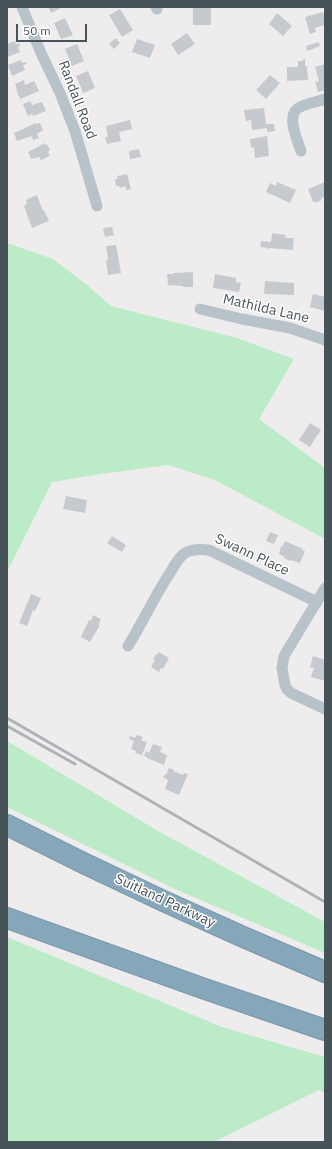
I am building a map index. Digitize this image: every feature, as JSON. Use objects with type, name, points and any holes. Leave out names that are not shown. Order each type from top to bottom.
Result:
[{"type":"highway","name":"Suitland Parkway","points":[[7,826],[152,896],[325,972]]},
{"type":"highway","points":[[7,918],[325,1030]]},
{"type":"street","name":"Randall Road","points":[[22,7],[75,131],[96,206]]},
{"type":"street","points":[[301,151],[294,131],[293,114],[301,106],[325,99]]},
{"type":"street","name":"Mathilda Lane","points":[[200,309],[290,328],[325,340]]},
{"type":"street","name":"Swann Place","points":[[128,646],[140,627],[160,588],[178,561],[185,553],[194,550],[209,550],[317,602]]},
{"type":"street","points":[[325,588],[284,656],[282,668],[285,685],[291,693],[325,709]]},
{"type":"green space","points":[[7,243],[53,259],[87,285],[111,306],[237,338],[294,359],[259,419],[325,468],[325,539],[215,480],[168,465],[52,482],[7,572]]},
{"type":"green space","points":[[7,741],[158,831],[325,922],[325,953],[177,890],[7,807]]},
{"type":"green space","points":[[7,937],[222,1027],[325,1057],[325,1093],[319,1090],[214,1142],[7,1142]]},
{"type":"building","points":[[48,7],[63,7],[51,13]]},
{"type":"building","points":[[193,7],[211,7],[211,25],[193,25]]},
{"type":"building","points":[[120,9],[133,30],[122,37],[109,15]]},
{"type":"building","points":[[323,12],[325,25],[315,28],[316,32],[310,34],[305,17]]},
{"type":"building","points":[[277,13],[292,26],[283,36],[269,24]]},
{"type":"building","points":[[65,18],[73,35],[61,39],[54,23]]},
{"type":"building","points":[[187,33],[195,44],[178,55],[171,44]]},
{"type":"building","points":[[116,38],[120,43],[114,49],[109,44]]},
{"type":"building","points":[[137,39],[155,45],[150,58],[132,52]]},
{"type":"building","points":[[15,41],[16,44],[19,43],[20,46],[18,47],[20,52],[7,57],[7,44]]},
{"type":"building","points":[[319,42],[320,46],[307,51],[306,46]]},
{"type":"building","points":[[77,44],[84,61],[72,66],[65,49]]},
{"type":"building","points":[[303,59],[305,59],[305,66],[307,66],[308,80],[287,81],[287,67],[298,67],[298,61],[303,61]]},
{"type":"building","points":[[21,60],[22,63],[26,62],[27,64],[23,65],[25,70],[12,76],[8,65]]},
{"type":"building","points":[[325,64],[325,90],[318,92],[315,82],[319,81],[315,67]]},
{"type":"building","points":[[88,71],[95,88],[83,93],[76,76]]},
{"type":"building","points":[[270,75],[280,83],[266,99],[256,90]]},
{"type":"building","points":[[24,80],[25,85],[34,81],[39,91],[20,99],[15,84]]},
{"type":"building","points":[[30,101],[32,105],[42,102],[46,111],[33,116],[32,114],[28,116],[23,104]]},
{"type":"building","points":[[264,108],[266,124],[274,124],[275,131],[267,132],[267,128],[252,130],[251,120],[246,121],[244,110]]},
{"type":"building","points":[[130,120],[132,129],[119,132],[121,141],[107,144],[105,137],[108,137],[106,126]]},
{"type":"building","points":[[36,123],[40,123],[43,130],[37,134],[39,138],[33,140],[32,136],[17,141],[14,133]]},
{"type":"building","points":[[267,136],[269,156],[255,158],[254,147],[251,148],[250,139]]},
{"type":"building","points":[[45,143],[50,150],[48,152],[50,156],[41,160],[39,157],[31,159],[28,152]]},
{"type":"building","points":[[139,149],[141,157],[130,159],[129,151]]},
{"type":"building","points":[[127,174],[131,189],[126,190],[126,186],[120,188],[119,186],[116,186],[115,179],[118,179],[117,176]]},
{"type":"building","points":[[277,182],[296,190],[290,203],[266,192],[270,183],[276,186]]},
{"type":"building","points":[[325,182],[325,197],[321,198],[322,200],[315,203],[315,201],[313,202],[308,189]]},
{"type":"building","points":[[37,195],[43,211],[44,210],[49,221],[32,228],[24,206],[27,204],[26,200]]},
{"type":"building","points":[[112,227],[114,235],[105,237],[103,228]]},
{"type":"building","points":[[272,233],[286,235],[285,238],[294,238],[293,250],[267,249],[268,248],[260,247],[261,241],[271,242]]},
{"type":"building","points":[[116,245],[121,273],[108,275],[106,246]]},
{"type":"building","points":[[193,272],[193,287],[168,285],[167,274]]},
{"type":"building","points":[[215,274],[236,278],[236,282],[241,283],[239,292],[213,288]]},
{"type":"building","points":[[265,281],[294,283],[294,295],[264,294]]},
{"type":"building","points":[[313,294],[325,297],[325,311],[310,307]]},
{"type":"building","points":[[310,423],[321,430],[310,447],[299,440]]},
{"type":"building","points":[[66,496],[87,500],[85,513],[63,509]]},
{"type":"building","points":[[270,532],[278,535],[274,544],[266,541]]},
{"type":"building","points":[[112,536],[126,545],[122,552],[107,543]]},
{"type":"building","points":[[285,541],[305,551],[300,563],[290,561],[279,554],[281,546],[282,547]]},
{"type":"building","points":[[31,594],[41,598],[35,611],[33,610],[27,626],[19,623]]},
{"type":"building","points":[[93,615],[101,619],[98,625],[100,625],[90,642],[81,637]]},
{"type":"building","points":[[159,652],[169,658],[163,669],[161,668],[159,672],[151,667],[155,660],[153,659]]},
{"type":"building","points":[[313,656],[325,660],[325,681],[311,677],[314,668],[310,667]]},
{"type":"building","points":[[137,735],[143,737],[141,740],[147,742],[142,755],[135,753],[136,751],[131,749],[134,741],[129,739],[130,736],[135,738]]},
{"type":"building","points":[[153,744],[162,747],[160,752],[167,755],[164,765],[144,756],[146,751],[149,753]]},
{"type":"building","points":[[169,768],[183,775],[184,773],[188,774],[179,795],[165,789],[168,780],[163,777],[165,774],[166,775]]},
{"type":"railway","points":[[7,718],[325,902]]},
{"type":"railway","points":[[7,726],[75,764]]}]
